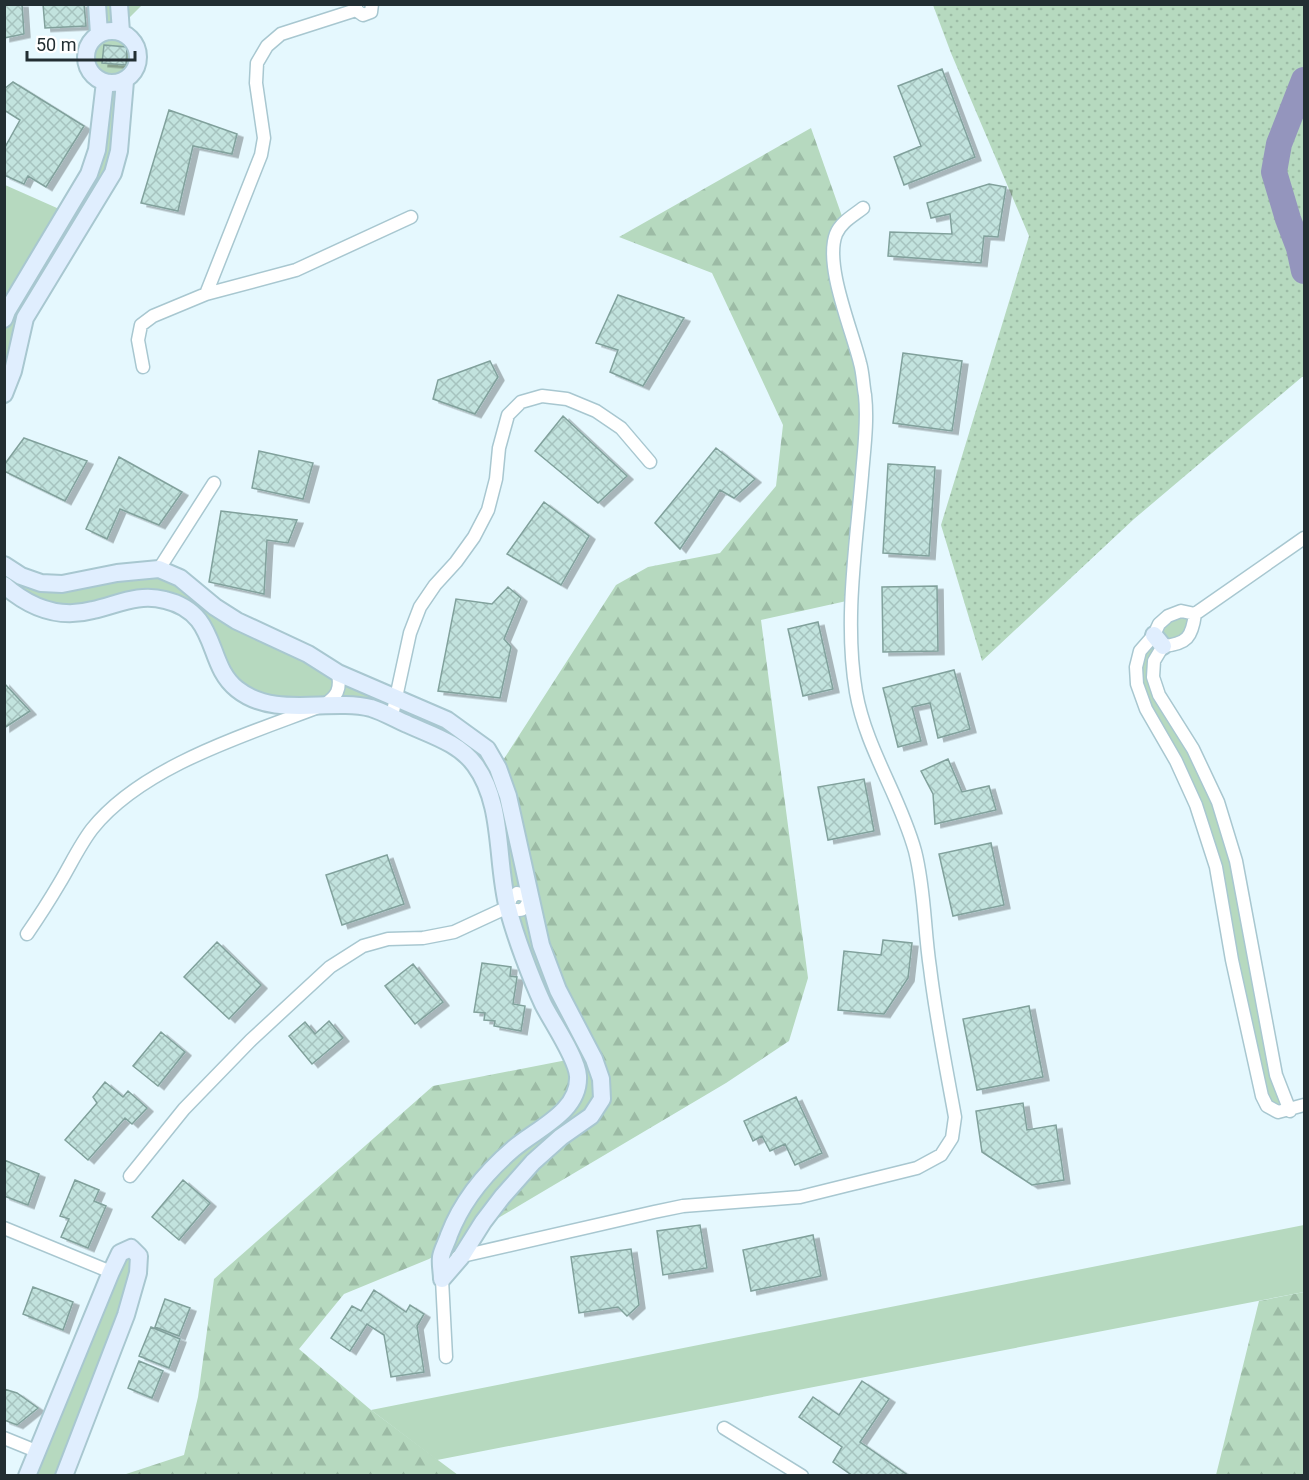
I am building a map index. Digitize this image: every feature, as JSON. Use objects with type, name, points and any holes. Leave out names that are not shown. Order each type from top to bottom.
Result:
[{"type":"street","points":[[97,4],[99,34]]},
{"type":"street","points":[[119,4],[121,32]]},
{"type":"street","points":[[206,294],[261,155],[264,138],[256,82],[258,63],[262,54],[267,46],[281,34],[356,7],[359,14],[367,15],[371,12],[372,4]]},
{"type":"street","points":[[106,31],[121,32],[133,41],[139,55],[135,70],[125,81],[105,82],[91,73],[86,59],[89,44],[99,34],[106,31]]},
{"type":"street","points":[[4,319],[7,311],[81,229],[114,173],[119,151],[125,81]]},
{"type":"street","points":[[4,394],[14,370],[36,281],[89,174],[97,150],[105,82]]},
{"type":"street","points":[[441,1256],[461,1257],[683,1206],[800,1197],[830,1191],[917,1168],[941,1155],[952,1138],[955,1117],[930,970],[922,884],[904,820],[862,720],[852,652],[851,600],[865,438],[865,400],[861,366],[834,269],[833,251],[837,234],[844,222],[863,208]]},
{"type":"street","points":[[142,367],[138,340],[141,325],[153,316],[206,294],[296,270],[411,217]]},
{"type":"street","points":[[392,716],[410,633],[420,607],[474,537],[488,510],[496,479],[499,448],[508,415],[521,402],[542,396],[567,399],[596,411],[621,429],[651,462]]},
{"type":"street","points":[[159,569],[214,483]]},
{"type":"street","points":[[1290,1111],[1276,1075],[1236,861],[1218,802],[1193,749],[1159,695],[1153,677],[1160,624],[1168,616],[1181,611],[1195,614],[1305,538]]},
{"type":"street","points":[[4,565],[21,576],[41,583],[62,584],[129,571],[159,569],[180,578],[215,607],[237,621],[308,654],[338,673],[447,720],[487,749],[498,768],[508,796],[541,945],[558,990],[602,1079],[602,1099],[591,1116],[561,1137],[525,1171],[483,1221],[461,1257],[442,1280]]},
{"type":"street","points":[[21,576],[6,589],[30,605],[69,614],[93,611],[124,600],[143,597],[166,600],[187,608],[202,624],[212,642],[224,674],[237,689],[268,703],[348,705],[372,709],[392,716],[457,748],[474,762],[482,776],[491,801],[508,908],[542,1003],[578,1074],[576,1093],[568,1107],[512,1150],[474,1189],[457,1215],[441,1256],[446,1357]]},
{"type":"street","points":[[1195,614],[1193,629],[1186,640],[1176,645],[1159,641],[1140,651],[1136,667],[1137,684],[1146,709],[1176,761],[1196,805],[1216,867],[1232,960],[1262,1096],[1268,1106],[1278,1112],[1290,1111],[1305,1105]]},
{"type":"street","points":[[27,934],[92,829],[120,800],[153,777],[234,740],[324,705],[336,696],[340,685],[338,673]]},
{"type":"street","points":[[130,1176],[184,1110],[251,1040],[330,967],[363,946],[388,939],[423,938],[454,932],[508,908],[518,912],[523,911],[530,897]]},
{"type":"street","points":[[4,1228],[111,1272]]},
{"type":"street","points":[[27,1476],[111,1272],[120,1253],[131,1248],[140,1256],[138,1273],[126,1315],[64,1476]]},
{"type":"street","points":[[724,1428],[802,1476]]},
{"type":"street","points":[[4,1438],[36,1451]]},
{"type":"green space","points":[[97,5],[142,5],[130,17],[121,19],[139,55],[138,63],[131,76],[119,151],[44,285],[5,394],[5,185],[66,212],[89,174],[105,83],[91,73],[86,59],[89,44],[93,38]]},
{"type":"green space","points":[[933,5],[1304,5],[1304,377],[1134,519],[982,661],[941,525],[1029,236]]},
{"type":"green space","points":[[811,128],[844,222],[833,251],[865,400],[851,600],[761,620],[808,978],[789,1041],[726,1083],[429,1259],[344,1294],[299,1349],[371,1410],[458,1475],[120,1476],[184,1455],[198,1397],[214,1279],[433,1086],[572,1059],[558,990],[498,768],[616,585],[648,567],[720,553],[776,486],[783,425],[712,273],[619,237]]},
{"type":"green space","points":[[5,565],[41,583],[159,569],[215,607],[487,749],[530,897],[602,1099],[561,1137],[442,1268],[474,1189],[568,1107],[578,1074],[525,956],[498,837],[474,763],[392,716],[307,705],[237,689],[212,642],[166,600],[69,614],[5,593]]},
{"type":"green space","points":[[1195,614],[1193,629],[1163,647],[1153,677],[1218,802],[1290,1111],[1267,1106],[1216,867],[1137,684],[1140,651],[1168,616]]},
{"type":"green space","points":[[1304,1225],[1304,1292],[437,1460],[371,1410]]},
{"type":"green space","points":[[120,1253],[139,1256],[64,1475],[27,1476]]},
{"type":"green space","points":[[1304,1292],[1304,1475],[1216,1475],[1259,1301]]},
{"type":"building","points":[[4,4],[22,4],[24,34],[4,38]]},
{"type":"building","points":[[43,4],[84,4],[86,26],[45,28]]},
{"type":"building","points":[[104,45],[127,47],[126,65],[102,63]]},
{"type":"building","points":[[942,69],[975,157],[904,185],[894,157],[921,146],[898,86]]},
{"type":"building","points":[[13,82],[84,126],[46,187],[28,176],[24,184],[4,175],[4,149],[20,120],[4,110],[4,89]]},
{"type":"building","points":[[169,110],[237,134],[232,154],[193,146],[178,211],[141,203]]},
{"type":"building","points":[[989,184],[1006,187],[998,237],[984,236],[981,263],[888,256],[890,232],[952,234],[950,214],[931,218],[927,203]]},
{"type":"building","points":[[618,295],[684,318],[643,386],[610,372],[618,350],[596,343]]},
{"type":"building","points":[[903,353],[962,361],[952,431],[893,423]]},
{"type":"building","points":[[490,361],[498,377],[475,414],[433,399],[438,380]]},
{"type":"building","points":[[563,416],[627,476],[598,503],[535,451]]},
{"type":"building","points":[[24,438],[87,461],[65,501],[4,471],[4,465]]},
{"type":"building","points":[[716,448],[755,479],[734,498],[720,490],[680,549],[655,523]]},
{"type":"building","points":[[259,451],[313,463],[303,499],[252,488]]},
{"type":"building","points":[[119,457],[182,492],[159,525],[120,509],[107,539],[86,529]]},
{"type":"building","points":[[888,464],[935,467],[929,556],[883,553]]},
{"type":"building","points":[[544,502],[589,536],[561,585],[507,554]]},
{"type":"building","points":[[221,511],[297,520],[288,543],[267,540],[264,594],[209,582]]},
{"type":"building","points":[[937,586],[938,651],[883,652],[882,587]]},
{"type":"building","points":[[508,587],[521,598],[504,639],[511,647],[500,698],[438,691],[456,599],[492,604]]},
{"type":"building","points":[[818,622],[833,689],[803,696],[788,629]]},
{"type":"building","points":[[954,670],[970,729],[938,738],[930,703],[912,707],[921,741],[898,747],[883,688]]},
{"type":"building","points":[[4,683],[30,711],[4,728]]},
{"type":"building","points":[[948,759],[962,792],[989,786],[996,810],[935,824],[933,794],[921,771]]},
{"type":"building","points":[[864,779],[874,831],[828,840],[818,787]]},
{"type":"building","points":[[991,843],[1004,905],[953,916],[939,854]]},
{"type":"building","points":[[387,855],[404,904],[342,925],[326,875]]},
{"type":"building","points":[[883,940],[912,943],[908,978],[884,1014],[838,1010],[844,951],[881,955]]},
{"type":"building","points":[[217,942],[261,985],[229,1019],[184,977]]},
{"type":"building","points":[[482,963],[511,967],[510,976],[517,977],[513,1004],[525,1006],[521,1031],[494,1026],[495,1021],[484,1020],[485,1013],[474,1012]]},
{"type":"building","points":[[413,964],[443,1002],[415,1024],[385,986]]},
{"type":"building","points":[[1029,1006],[1043,1077],[977,1090],[963,1019]]},
{"type":"building","points":[[329,1021],[343,1038],[312,1064],[289,1036],[305,1022],[315,1034]]},
{"type":"building","points":[[161,1032],[185,1052],[158,1086],[133,1066]]},
{"type":"building","points":[[105,1082],[123,1097],[128,1091],[147,1108],[132,1124],[125,1118],[88,1160],[65,1140],[97,1103],[93,1097]]},
{"type":"building","points":[[796,1097],[822,1153],[795,1165],[785,1144],[770,1151],[762,1136],[753,1141],[744,1121]]},
{"type":"building","points":[[1023,1103],[1027,1130],[1056,1125],[1064,1180],[1032,1185],[982,1152],[976,1111]]},
{"type":"building","points":[[4,1160],[39,1174],[28,1205],[4,1196]]},
{"type":"building","points":[[75,1180],[99,1190],[94,1201],[106,1206],[88,1248],[61,1237],[69,1219],[60,1216]]},
{"type":"building","points":[[183,1180],[210,1203],[179,1240],[152,1217]]},
{"type":"building","points":[[700,1225],[707,1268],[663,1275],[657,1231]]},
{"type":"building","points":[[813,1235],[821,1276],[751,1291],[743,1250]]},
{"type":"building","points":[[631,1249],[639,1305],[627,1316],[618,1307],[579,1313],[571,1257]]},
{"type":"building","points":[[33,1287],[73,1302],[63,1330],[23,1314]]},
{"type":"building","points":[[374,1290],[406,1312],[410,1305],[424,1314],[417,1326],[424,1372],[391,1377],[384,1335],[367,1324],[350,1351],[331,1338],[352,1306],[361,1311]]},
{"type":"building","points":[[165,1299],[190,1308],[179,1336],[155,1327]]},
{"type":"building","points":[[151,1327],[180,1339],[169,1368],[139,1356]]},
{"type":"building","points":[[139,1361],[163,1371],[152,1398],[128,1388]]},
{"type":"building","points":[[862,1381],[889,1399],[860,1442],[909,1476],[853,1476],[833,1462],[842,1447],[799,1417],[813,1397],[839,1415]]},
{"type":"building","points":[[4,1389],[17,1393],[38,1408],[17,1425],[4,1420]]},
{"type":"waterway","points":[[1304,80],[1279,144],[1274,172],[1299,248],[1304,271]]}]
